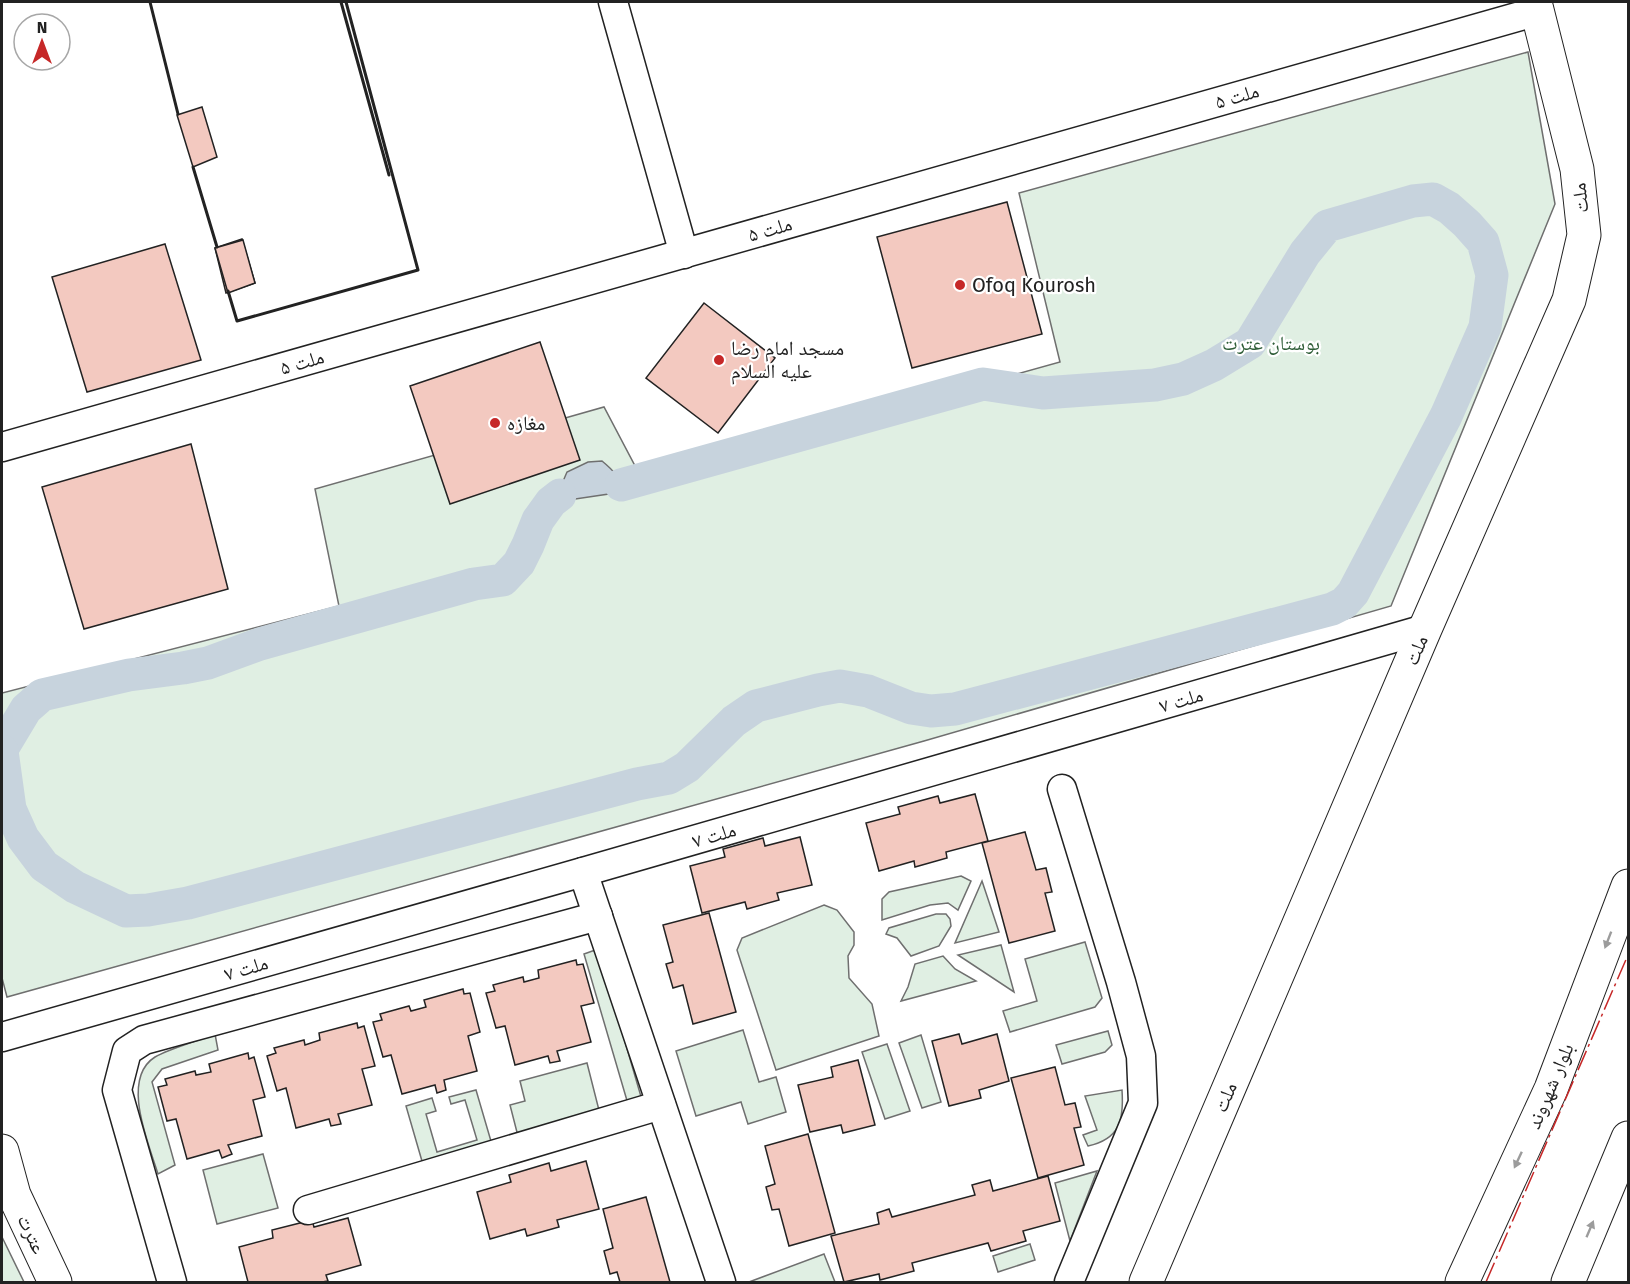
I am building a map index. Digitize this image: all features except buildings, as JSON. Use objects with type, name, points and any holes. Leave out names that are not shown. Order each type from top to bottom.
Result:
[{"type":"street","points":[[613,2],[684,254]]},
{"type":"street","name":"ملت ۵","points":[[2,447],[684,254],[1537,6]]},
{"type":"street","name":"ملت","points":[[1146,1282],[1425,629],[1569,300],[1584,235],[1577,169],[1537,6]]},
{"type":"street","name":"ملت ۷","points":[[2,1037],[583,873],[1425,629]]},
{"type":"street","points":[[1062,789],[1141,1056],[1143,1103],[1069,1282]]},
{"type":"street","points":[[583,873],[721,1282]]},
{"type":"street","name":"بلوار شهروند","points":[[1462,1282],[1551,1089],[1629,886]]},
{"type":"street","points":[[172,1282],[117,1090],[127,1051],[144,1040],[598,916]]},
{"type":"street","points":[[308,1210],[661,1105]]},
{"type":"street","points":[[1568,1282],[1629,1138]]},
{"type":"street","name":"عترت","points":[[2,1151],[14,1195],[55,1282]]},
{"type":"green space","name":"بوستان عترت","points":[[1528,52],[1555,204],[1391,606],[924,741],[7,997],[2,978],[2,693],[339,606],[315,489],[604,407],[642,479],[1060,362],[1019,193]]},
{"type":"green space","points":[[961,876],[971,881],[958,910],[948,903],[930,905],[882,920],[882,899],[889,892]]},
{"type":"green space","points":[[982,881],[999,932],[955,943]]},
{"type":"green space","points":[[824,905],[837,910],[854,932],[854,945],[848,956],[849,978],[872,1004],[879,1036],[776,1070],[737,950],[742,938]]},
{"type":"green space","points":[[936,914],[946,914],[951,926],[939,946],[911,956],[897,938],[886,934],[889,928]]},
{"type":"green space","points":[[1085,942],[1102,998],[1095,1007],[1010,1032],[1003,1011],[1037,1001],[1025,959]]},
{"type":"green space","points":[[1001,945],[1014,992],[958,955]]},
{"type":"green space","points":[[598,949],[642,1100],[628,1104],[584,954]]},
{"type":"green space","points":[[943,956],[955,969],[976,981],[901,1001],[915,964]]},
{"type":"green space","points":[[743,1030],[759,1082],[776,1077],[786,1112],[748,1124],[741,1102],[696,1116],[676,1051]]},
{"type":"green space","points":[[1108,1031],[1112,1045],[1105,1052],[1062,1064],[1056,1045]]},
{"type":"green space","points":[[215,1034],[218,1050],[162,1069],[152,1082],[175,1165],[158,1174],[140,1112],[139,1080],[145,1067],[155,1057]]},
{"type":"green space","points":[[921,1035],[941,1102],[922,1108],[899,1043]]},
{"type":"green space","points":[[887,1044],[910,1111],[885,1119],[862,1052]]},
{"type":"green space","points":[[587,1063],[602,1122],[520,1144],[510,1105],[525,1101],[520,1081]]},
{"type":"green space","points":[[476,1090],[493,1148],[424,1168],[406,1106],[432,1098],[436,1111],[426,1114],[437,1152],[477,1140],[465,1100],[451,1104],[449,1097]]},
{"type":"green space","points":[[1122,1090],[1122,1110],[1118,1127],[1107,1139],[1088,1146],[1083,1135],[1097,1130],[1085,1096]]},
{"type":"green space","points":[[263,1154],[278,1208],[217,1224],[203,1170]]},
{"type":"green space","points":[[1097,1171],[1070,1241],[1055,1183]]},
{"type":"green space","points":[[2,1237],[24,1282],[2,1282]]},
{"type":"green space","points":[[1030,1244],[1035,1260],[998,1272],[993,1256]]},
{"type":"green space","points":[[824,1254],[835,1282],[749,1282]]},
{"type":"shaded area","points":[[602,461],[616,475],[622,492],[562,501],[562,486],[567,472],[588,462]]},
{"type":"waterway","points":[[2,751],[10,809],[23,838],[44,866],[75,887],[126,911],[148,910],[188,903],[637,784],[669,778],[687,767],[734,721],[756,706],[818,690],[840,686],[868,691],[911,708],[931,711],[955,709],[1332,609],[1344,603],[1353,593],[1446,416],[1485,327],[1492,275],[1483,242],[1467,224],[1449,208],[1433,199],[1413,201],[1327,226],[1305,253],[1250,343],[1214,365],[1183,379],[1155,385],[1043,393],[983,384],[621,485]]},
{"type":"waterway","points":[[2,749],[26,709],[42,695],[129,675],[208,663],[260,644],[474,584],[503,580],[519,563],[538,520],[551,502],[560,495]]},
{"type":"wall","points":[[150,2],[178,114]]},
{"type":"wall","points":[[341,2],[389,175]]},
{"type":"wall","points":[[228,291],[237,321],[418,270],[346,2]]},
{"type":"wall","points":[[193,167],[217,247]]},
{"type":"power","points":[[1486,1282],[1628,955]]},
{"type":"place","name":"Ofoq Kourosh","points":[[960,285]]},
{"type":"place","name":"مسجد امام رضا علیه السلام","points":[[719,360]]},
{"type":"place","name":"مغازه","points":[[495,423]]}]
